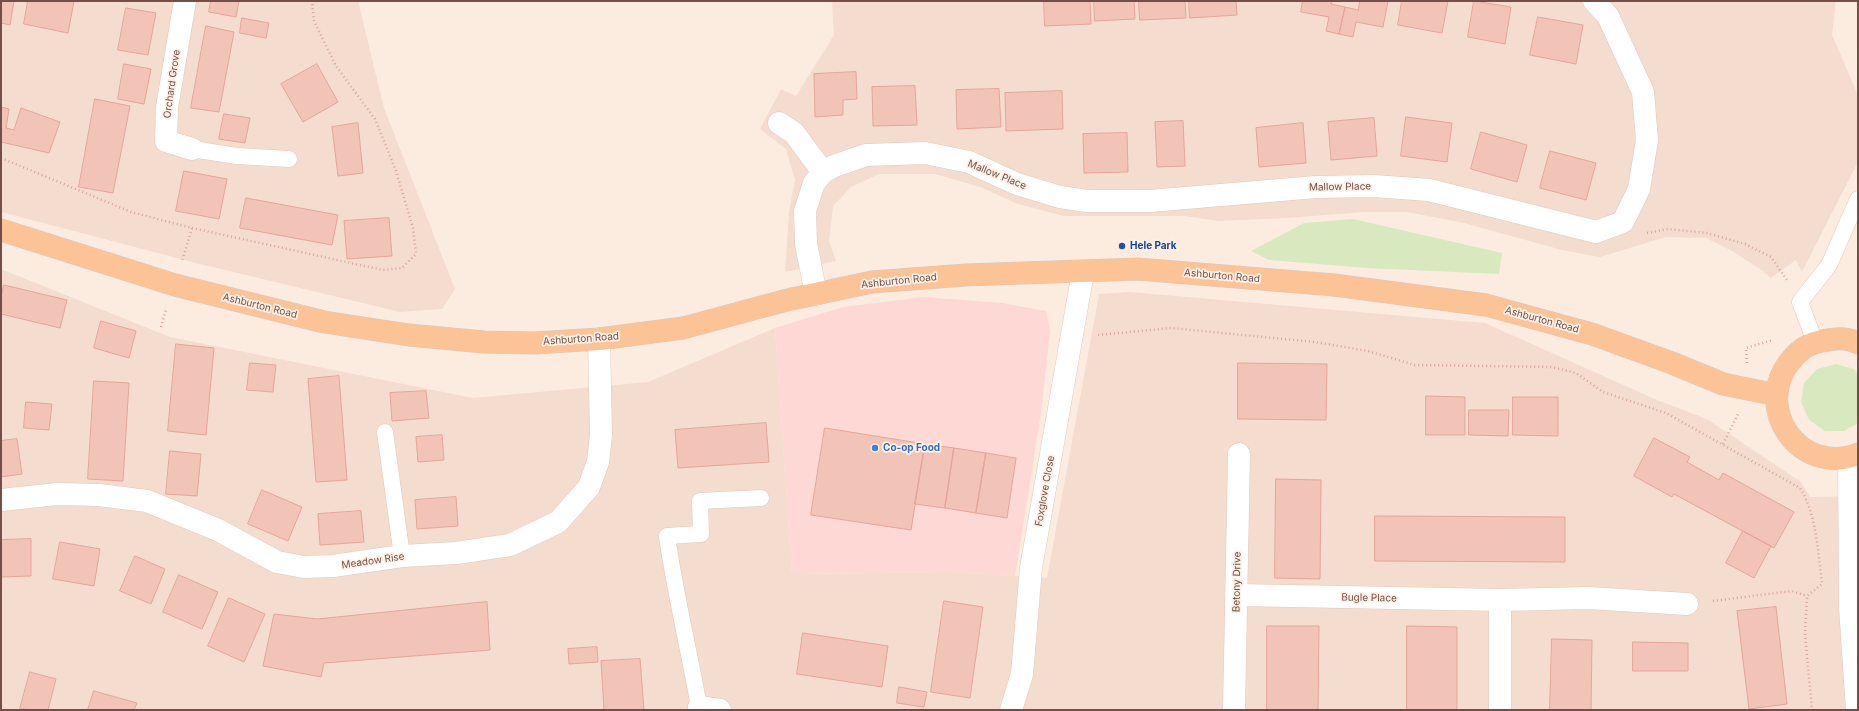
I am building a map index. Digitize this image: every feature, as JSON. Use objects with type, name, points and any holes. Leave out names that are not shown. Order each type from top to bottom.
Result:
[{"type":"main road","name":"Ashburton Road","points":[[1,230],[175,284],[324,322],[409,335],[506,342],[535,343],[599,339],[683,328],[816,294],[872,282],[966,275],[1138,269],[1334,286],[1486,305],[1592,334],[1672,363],[1723,384],[1777,395]]},
{"type":"main road","points":[[1853,456],[1829,459],[1810,453],[1793,441],[1782,425],[1776,405],[1777,385],[1785,367],[1798,352],[1815,342],[1834,338],[1858,343]]},
{"type":"street","name":"Orchard Grove","points":[[185,1],[168,107],[166,141],[192,149]]},
{"type":"street","name":"Mallow Place","points":[[823,172],[834,166],[866,155],[925,153],[969,162],[1017,184],[1060,198],[1087,201],[1150,201],[1316,187],[1374,186],[1429,190],[1596,232],[1623,222],[1639,189],[1647,140],[1643,92],[1608,16],[1594,1]]},
{"type":"street","points":[[780,123],[794,133],[823,172],[814,183],[806,211],[806,244],[816,294]]},
{"type":"street","name":"Foxglove Close","points":[[1011,710],[1022,674],[1031,568],[1083,272]]},
{"type":"street","name":"Meadow Rise","points":[[1,500],[57,494],[99,495],[147,501],[218,530],[277,562],[304,567],[333,566],[402,556],[456,553],[510,546],[558,522],[589,487],[598,462],[601,435],[599,339]]},
{"type":"street","name":"Betony Drive","points":[[1234,710],[1239,454]]},
{"type":"street","points":[[1853,456],[1850,607],[1857,710]]},
{"type":"street","name":"Bugle Place","points":[[1237,595],[1500,600],[1588,598],[1687,604]]},
{"type":"street","points":[[1500,600],[1500,710]]},
{"type":"lane","points":[[192,149],[238,156],[289,159]]},
{"type":"lane","points":[[1815,342],[1800,302],[1829,265],[1858,199]]},
{"type":"lane","points":[[385,432],[402,556]]},
{"type":"lane","points":[[706,709],[690,652],[671,568],[667,536],[701,534],[700,501],[761,498]]},
{"type":"path","points":[[1,158],[131,212],[192,228],[383,270],[402,268],[416,254],[413,228],[396,172],[375,120],[336,66],[314,21],[312,1]]},
{"type":"path","points":[[175,284],[192,228]]},
{"type":"path","points":[[161,327],[164,315]]},
{"type":"path","points":[[1073,328],[1098,335],[1171,328],[1315,342],[1368,351],[1415,366],[1552,367],[1576,373],[1603,392],[1666,413],[1800,488],[1807,499],[1815,535],[1822,584],[1807,596],[1805,633],[1812,710]]},
{"type":"path","points":[[1723,444],[1734,424],[1746,389]]},
{"type":"path","points":[[1687,604],[1792,591],[1807,596]]},
{"type":"shaded area","points":[[1,1],[358,1],[384,108],[455,289],[442,309],[400,312],[196,263],[1,212]]},
{"type":"shaded area","points":[[832,1],[1836,1],[1832,35],[1858,95],[1858,162],[1802,272],[1796,260],[1771,278],[1763,271],[1732,251],[1706,238],[1666,237],[1600,257],[1562,250],[1464,223],[1407,212],[1364,212],[1288,218],[1218,221],[1185,216],[1064,216],[1018,204],[980,187],[935,174],[879,174],[851,187],[833,206],[829,241],[836,261],[785,272],[789,212],[795,180],[786,149],[760,129],[781,89],[796,96],[834,35]]},
{"type":"shaded area","points":[[1,269],[170,337],[473,398],[648,382],[775,328],[792,574],[953,572],[1047,578],[1099,294],[1130,292],[1485,323],[1657,400],[1707,419],[1801,482],[1810,497],[1858,496],[1858,710],[1,710]]},
{"type":"shaded area","points":[[923,297],[1002,303],[1046,311],[1050,331],[1041,413],[1015,576],[953,572],[792,574],[775,328],[843,307]]},
{"type":"green space","points":[[1353,219],[1502,253],[1499,274],[1367,268],[1269,260],[1251,251],[1304,223]]},
{"type":"green space","points":[[1836,364],[1854,369],[1858,374],[1858,423],[1844,431],[1825,431],[1809,420],[1801,402],[1804,383],[1817,369]]},
{"type":"building","points":[[1,1],[14,1],[10,25],[1,23]]},
{"type":"building","points":[[28,1],[74,1],[68,33],[24,24]]},
{"type":"building","points":[[211,1],[239,1],[236,17],[209,12]]},
{"type":"building","points":[[1044,1],[1090,1],[1091,24],[1045,26]]},
{"type":"building","points":[[1094,1],[1134,1],[1135,19],[1095,21]]},
{"type":"building","points":[[1139,1],[1185,1],[1186,18],[1140,20]]},
{"type":"building","points":[[1189,1],[1236,1],[1237,15],[1190,18]]},
{"type":"building","points":[[1303,1],[1332,1],[1331,4],[1345,7],[1339,34],[1326,31],[1329,17],[1301,12]]},
{"type":"building","points":[[1360,1],[1388,1],[1383,27],[1356,22],[1353,37],[1339,34],[1345,7],[1358,10]]},
{"type":"building","points":[[1402,1],[1448,1],[1442,33],[1398,25]]},
{"type":"building","points":[[1474,1],[1511,7],[1505,44],[1468,37]]},
{"type":"building","points":[[126,8],[156,13],[148,55],[118,50]]},
{"type":"building","points":[[1538,17],[1583,25],[1576,64],[1530,55]]},
{"type":"building","points":[[242,18],[269,23],[266,38],[240,33]]},
{"type":"building","points":[[206,26],[234,32],[219,112],[191,108]]},
{"type":"building","points":[[124,64],[151,69],[144,104],[118,99]]},
{"type":"building","points":[[317,64],[338,102],[303,122],[281,84]]},
{"type":"building","points":[[856,72],[857,99],[843,100],[843,115],[815,117],[814,74]]},
{"type":"building","points":[[915,86],[917,125],[873,126],[872,87]]},
{"type":"building","points":[[999,89],[1001,127],[957,129],[956,90]]},
{"type":"building","points":[[1062,91],[1063,129],[1006,131],[1005,93]]},
{"type":"building","points":[[95,99],[130,106],[113,193],[79,187]]},
{"type":"building","points":[[1,107],[9,109],[6,128],[14,130],[21,108],[60,122],[49,153],[1,142]]},
{"type":"building","points":[[224,114],[250,118],[245,143],[219,139]]},
{"type":"building","points":[[1406,117],[1452,123],[1447,162],[1401,156]]},
{"type":"building","points":[[1374,118],[1377,156],[1331,160],[1328,122]]},
{"type":"building","points":[[1183,121],[1185,166],[1157,167],[1155,122]]},
{"type":"building","points":[[358,123],[363,173],[338,176],[332,127]]},
{"type":"building","points":[[1303,123],[1306,163],[1259,167],[1256,128]]},
{"type":"building","points":[[1481,132],[1527,145],[1517,182],[1471,169]]},
{"type":"building","points":[[1127,133],[1128,172],[1084,173],[1083,134]]},
{"type":"building","points":[[1550,151],[1596,163],[1586,200],[1540,188]]},
{"type":"building","points":[[184,171],[227,179],[219,219],[176,211]]},
{"type":"building","points":[[246,198],[338,215],[332,245],[240,228]]},
{"type":"building","points":[[389,218],[392,256],[347,259],[344,221]]},
{"type":"building","points":[[4,285],[67,300],[60,328],[1,314],[1,298]]},
{"type":"building","points":[[101,321],[136,331],[129,358],[94,348]]},
{"type":"building","points":[[176,344],[214,348],[206,435],[168,431]]},
{"type":"building","points":[[250,363],[276,365],[273,392],[247,390]]},
{"type":"building","points":[[1238,363],[1327,364],[1326,420],[1238,419]]},
{"type":"building","points":[[339,376],[347,480],[316,482],[308,379]]},
{"type":"building","points":[[94,381],[129,383],[123,481],[88,479]]},
{"type":"building","points":[[426,391],[429,418],[392,421],[390,393]]},
{"type":"building","points":[[1426,396],[1465,397],[1465,435],[1426,435]]},
{"type":"building","points":[[1513,397],[1558,397],[1558,436],[1513,435]]},
{"type":"building","points":[[26,402],[52,404],[49,430],[24,428]]},
{"type":"building","points":[[1469,410],[1509,410],[1508,436],[1469,435]]},
{"type":"building","points":[[766,423],[769,462],[678,468],[675,430]]},
{"type":"building","points":[[825,428],[925,444],[911,530],[811,515]]},
{"type":"building","points":[[442,435],[444,460],[418,462],[416,437]]},
{"type":"building","points":[[1654,438],[1690,457],[1687,462],[1719,480],[1723,473],[1794,512],[1774,548],[1674,494],[1672,497],[1634,476]]},
{"type":"building","points":[[17,439],[22,474],[1,477],[1,441]]},
{"type":"building","points":[[925,444],[954,448],[945,508],[915,504]]},
{"type":"building","points":[[954,448],[986,453],[976,513],[945,508]]},
{"type":"building","points":[[170,451],[201,454],[197,496],[166,494]]},
{"type":"building","points":[[986,453],[1016,458],[1007,518],[976,513]]},
{"type":"building","points":[[1276,479],[1321,480],[1320,579],[1275,578]]},
{"type":"building","points":[[262,490],[302,507],[288,541],[248,524]]},
{"type":"building","points":[[456,497],[458,526],[417,529],[415,500]]},
{"type":"building","points":[[361,511],[364,542],[320,545],[318,514]]},
{"type":"building","points":[[1375,516],[1565,517],[1565,562],[1375,561]]},
{"type":"building","points":[[1743,531],[1771,546],[1754,578],[1726,563]]},
{"type":"building","points":[[31,539],[31,576],[1,577],[1,540]]},
{"type":"building","points":[[60,542],[100,549],[94,586],[53,579]]},
{"type":"building","points":[[135,556],[165,569],[151,604],[120,591]]},
{"type":"building","points":[[179,575],[218,592],[202,629],[163,612]]},
{"type":"building","points":[[229,598],[265,614],[244,662],[208,646]]},
{"type":"building","points":[[944,601],[983,607],[970,698],[931,692]]},
{"type":"building","points":[[487,602],[490,650],[324,663],[321,677],[263,666],[274,614],[317,619]]},
{"type":"building","points":[[1776,607],[1787,704],[1749,709],[1737,611]]},
{"type":"building","points":[[1267,626],[1319,626],[1318,710],[1267,710]]},
{"type":"building","points":[[1407,626],[1457,627],[1457,710],[1407,710]]},
{"type":"building","points":[[803,633],[888,646],[882,687],[797,674]]},
{"type":"building","points":[[1552,639],[1592,640],[1591,710],[1550,710]]},
{"type":"building","points":[[1633,642],[1688,643],[1688,671],[1633,671]]},
{"type":"building","points":[[597,647],[598,662],[569,664],[568,649]]},
{"type":"building","points":[[640,659],[644,710],[604,710],[601,661]]},
{"type":"building","points":[[30,672],[56,679],[48,710],[20,709]]},
{"type":"building","points":[[899,687],[927,692],[924,707],[897,703]]},
{"type":"building","points":[[94,691],[137,703],[134,710],[88,710]]},
{"type":"place","name":"Hele Park","points":[[1122,246]]},
{"type":"place","name":"Co-op Food","points":[[875,448]]}]
